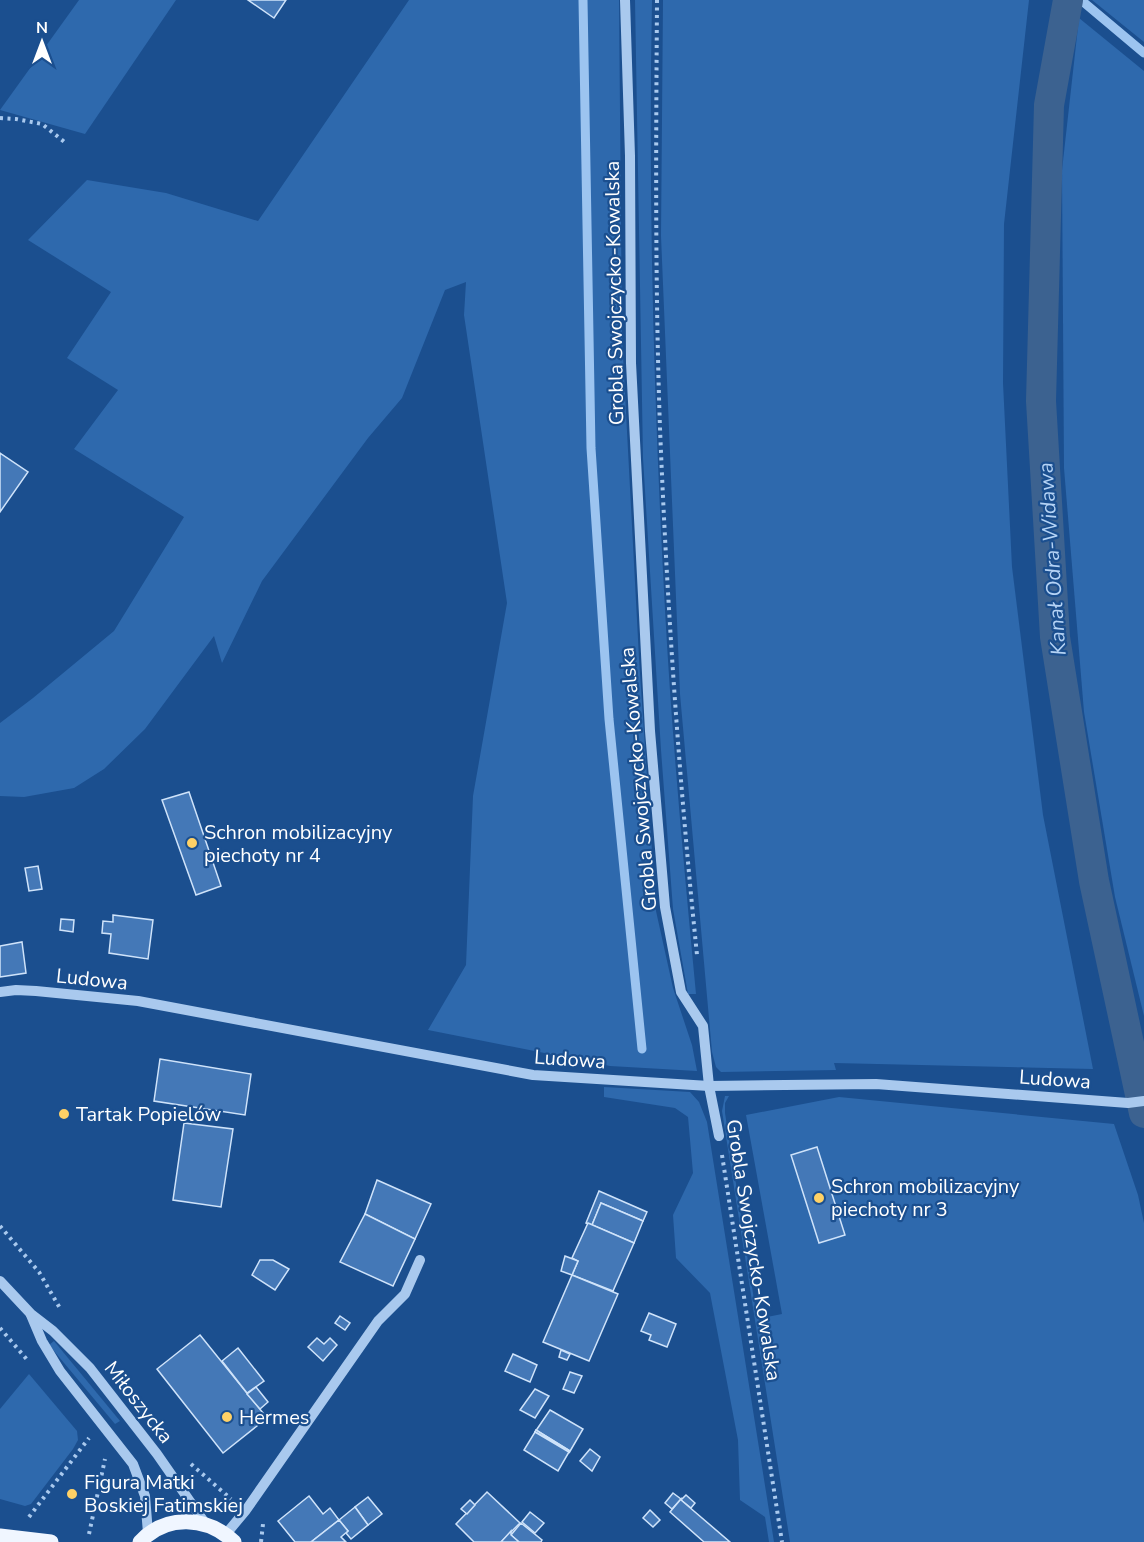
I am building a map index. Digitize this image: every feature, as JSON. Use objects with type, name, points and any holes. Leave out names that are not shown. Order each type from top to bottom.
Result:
[{"type":"main road","points":[[144,1537],[166,1524],[186,1521],[206,1524],[230,1538]]},
{"type":"main road","points":[[0,1536],[51,1542]]},
{"type":"street","name":"Grobla Swojczycko-Kowalska","points":[[625,0],[630,156],[631,363],[650,731],[665,907],[681,992],[703,1026],[709,1086],[719,1136]]},
{"type":"street","name":"Ludowa","points":[[0,992],[36,991],[138,1001],[533,1075],[709,1086],[876,1084],[1128,1103],[1144,1101]]},
{"type":"street","points":[[230,1538],[246,1510],[378,1321],[405,1294],[420,1260]]},
{"type":"street","name":"Miłoszycka","points":[[0,1281],[31,1314],[53,1331],[90,1368],[157,1454],[206,1524]]},
{"type":"street","name":"Miłoszycka","points":[[31,1314],[42,1341],[60,1371],[133,1464],[145,1496],[144,1537]]},
{"type":"path","points":[[657,0],[656,160],[660,427],[676,731],[697,957]]},
{"type":"path","points":[[0,118],[42,124],[67,144]]},
{"type":"path","name":"Grobla Swojczycko-Kowalska","points":[[719,1136],[782,1542]]},
{"type":"path","points":[[0,1226],[39,1272],[65,1317]]},
{"type":"path","points":[[0,1328],[36,1371]]},
{"type":"path","points":[[29,1517],[91,1435]]},
{"type":"path","points":[[89,1534],[105,1459],[102,1448]]},
{"type":"path","points":[[188,1462],[232,1500]]},
{"type":"path","points":[[261,1542],[263,1524]]},
{"type":"shaded area","points":[[79,0],[176,0],[85,134],[0,110]]},
{"type":"shaded area","points":[[409,0],[619,0],[622,337],[639,658],[656,911],[673,988],[692,1045],[697,1071],[610,1066],[428,1030],[466,965],[473,796],[507,603],[464,315],[466,282],[445,290],[402,398],[368,438],[262,581],[222,663],[214,636],[145,729],[104,769],[74,788],[24,797],[0,796],[0,723],[114,631],[184,517],[74,449],[118,390],[67,358],[111,292],[28,240],[87,180],[166,193],[258,221]]},
{"type":"shaded area","points":[[635,0],[652,0],[651,229],[661,534],[675,755],[696,994],[688,994],[673,909],[643,458]]},
{"type":"shaded area","points":[[663,0],[1029,0],[1004,224],[1003,383],[1012,567],[1043,815],[1093,1069],[834,1063],[836,1070],[721,1072],[716,1067],[712,1052],[680,694],[661,236]]},
{"type":"shaded area","points":[[1092,0],[1144,0],[1144,42]]},
{"type":"shaded area","points":[[1079,18],[1144,71],[1144,1016],[1115,897],[1084,712],[1064,468],[1062,170]]},
{"type":"shaded area","points":[[604,1087],[690,1092],[699,1102],[707,1122],[774,1542],[769,1542],[765,1517],[740,1500],[738,1440],[710,1293],[676,1258],[673,1215],[693,1173],[688,1117],[675,1108],[604,1097]]},
{"type":"shaded area","points":[[725,1096],[729,1096],[725,1103],[725,1113],[757,1319],[782,1314],[746,1115],[839,1097],[1114,1124],[1138,1195],[1144,1223],[1144,1542],[790,1542],[722,1111]]},
{"type":"shaded area","points":[[54,1341],[120,1421],[115,1424],[49,1345]]},
{"type":"shaded area","points":[[29,1374],[77,1431],[78,1440],[31,1504],[25,1506],[0,1499],[0,1409]]},
{"type":"building","points":[[248,0],[286,0],[274,18]]},
{"type":"building","points":[[0,453],[28,472],[0,512]]},
{"type":"building","name":"Schron mobilizacyjny piechoty nr 4","points":[[189,792],[221,886],[196,895],[162,800]]},
{"type":"building","points":[[38,866],[42,889],[29,891],[25,868]]},
{"type":"building","points":[[113,915],[153,920],[148,959],[109,953],[111,934],[102,933],[103,921],[113,922]]},
{"type":"building","points":[[61,919],[74,920],[73,932],[60,930]]},
{"type":"building","points":[[22,942],[26,973],[0,977],[0,946]]},
{"type":"building","points":[[160,1059],[251,1074],[245,1115],[154,1101]]},
{"type":"building","points":[[184,1123],[233,1129],[221,1207],[173,1200]]},
{"type":"building","name":"Schron mobilizacyjny piechoty nr 3","points":[[817,1147],[845,1235],[819,1243],[791,1155]]},
{"type":"building","points":[[377,1180],[431,1204],[415,1239],[365,1214]]},
{"type":"building","points":[[599,1191],[647,1212],[643,1221],[601,1203],[592,1225],[586,1223]]},
{"type":"building","points":[[601,1203],[643,1221],[634,1243],[592,1225]]},
{"type":"building","points":[[365,1214],[415,1239],[393,1286],[340,1262]]},
{"type":"building","points":[[588,1223],[634,1243],[613,1291],[572,1275],[578,1261],[572,1258]]},
{"type":"building","points":[[565,1256],[578,1261],[572,1275],[561,1271]]},
{"type":"building","points":[[260,1260],[273,1260],[289,1269],[275,1290],[252,1275]]},
{"type":"building","points":[[572,1275],[618,1294],[589,1361],[543,1342]]},
{"type":"building","points":[[649,1313],[676,1324],[667,1347],[649,1340],[651,1335],[641,1331]]},
{"type":"building","points":[[340,1316],[350,1323],[345,1330],[335,1323]]},
{"type":"building","points":[[200,1335],[267,1418],[223,1453],[157,1369]]},
{"type":"building","points":[[317,1338],[324,1344],[330,1338],[337,1345],[323,1361],[308,1347]]},
{"type":"building","points":[[238,1348],[264,1381],[247,1393],[222,1361]]},
{"type":"building","points":[[561,1350],[570,1354],[567,1360],[559,1357]]},
{"type":"building","points":[[513,1354],[537,1365],[530,1382],[505,1371]]},
{"type":"building","points":[[570,1372],[582,1376],[574,1393],[563,1389]]},
{"type":"building","points":[[256,1387],[268,1402],[260,1409],[247,1394]]},
{"type":"building","points":[[535,1389],[549,1396],[535,1418],[520,1410]]},
{"type":"building","points":[[550,1410],[583,1429],[569,1453],[570,1451],[536,1430]]},
{"type":"building","points":[[536,1430],[570,1451],[535,1432]]},
{"type":"building","points":[[535,1432],[569,1452],[558,1471],[524,1450]]},
{"type":"building","points":[[590,1449],[600,1457],[592,1471],[580,1461]]},
{"type":"building","points":[[487,1492],[520,1523],[501,1542],[474,1542],[456,1524]]},
{"type":"building","points":[[673,1493],[681,1499],[672,1509],[665,1503]]},
{"type":"building","points":[[686,1495],[695,1503],[691,1508],[681,1500]]},
{"type":"building","points":[[309,1496],[323,1514],[330,1508],[339,1520],[311,1542],[295,1542],[278,1521]]},
{"type":"building","points":[[368,1497],[382,1514],[368,1525],[355,1507]]},
{"type":"building","points":[[681,1499],[730,1542],[704,1542],[670,1512]]},
{"type":"building","points":[[470,1500],[475,1505],[467,1514],[461,1509]]},
{"type":"building","points":[[355,1507],[368,1525],[351,1539],[339,1520]]},
{"type":"building","points":[[650,1510],[660,1520],[653,1527],[643,1518]]},
{"type":"building","points":[[530,1512],[544,1523],[535,1533],[522,1522]]},
{"type":"building","points":[[339,1520],[348,1531],[341,1537],[346,1542],[311,1542]]},
{"type":"building","points":[[521,1523],[542,1540],[541,1542],[519,1542],[511,1535]]},
{"type":"building","points":[[511,1531],[511,1535],[519,1542],[501,1542]]},
{"type":"waterway","points":[[583,0],[591,448],[609,719],[642,1049]]},
{"type":"waterway","name":"Kanał Odra-Widawa","points":[[1068,0],[1049,105],[1041,401],[1055,637],[1094,881],[1144,1113]]},
{"type":"waterway","points":[[1081,0],[1144,53]]},
{"type":"place","name":"Schron mobilizacyjny piechoty nr 4","points":[[192,843]]},
{"type":"place","name":"Tartak Popielów","points":[[64,1114]]},
{"type":"place","name":"Schron mobilizacyjny piechoty nr 3","points":[[819,1198]]},
{"type":"place","name":"Hermes","points":[[227,1417]]},
{"type":"place","name":"Figura Matki Boskiej Fatimskiej","points":[[72,1494]]}]
